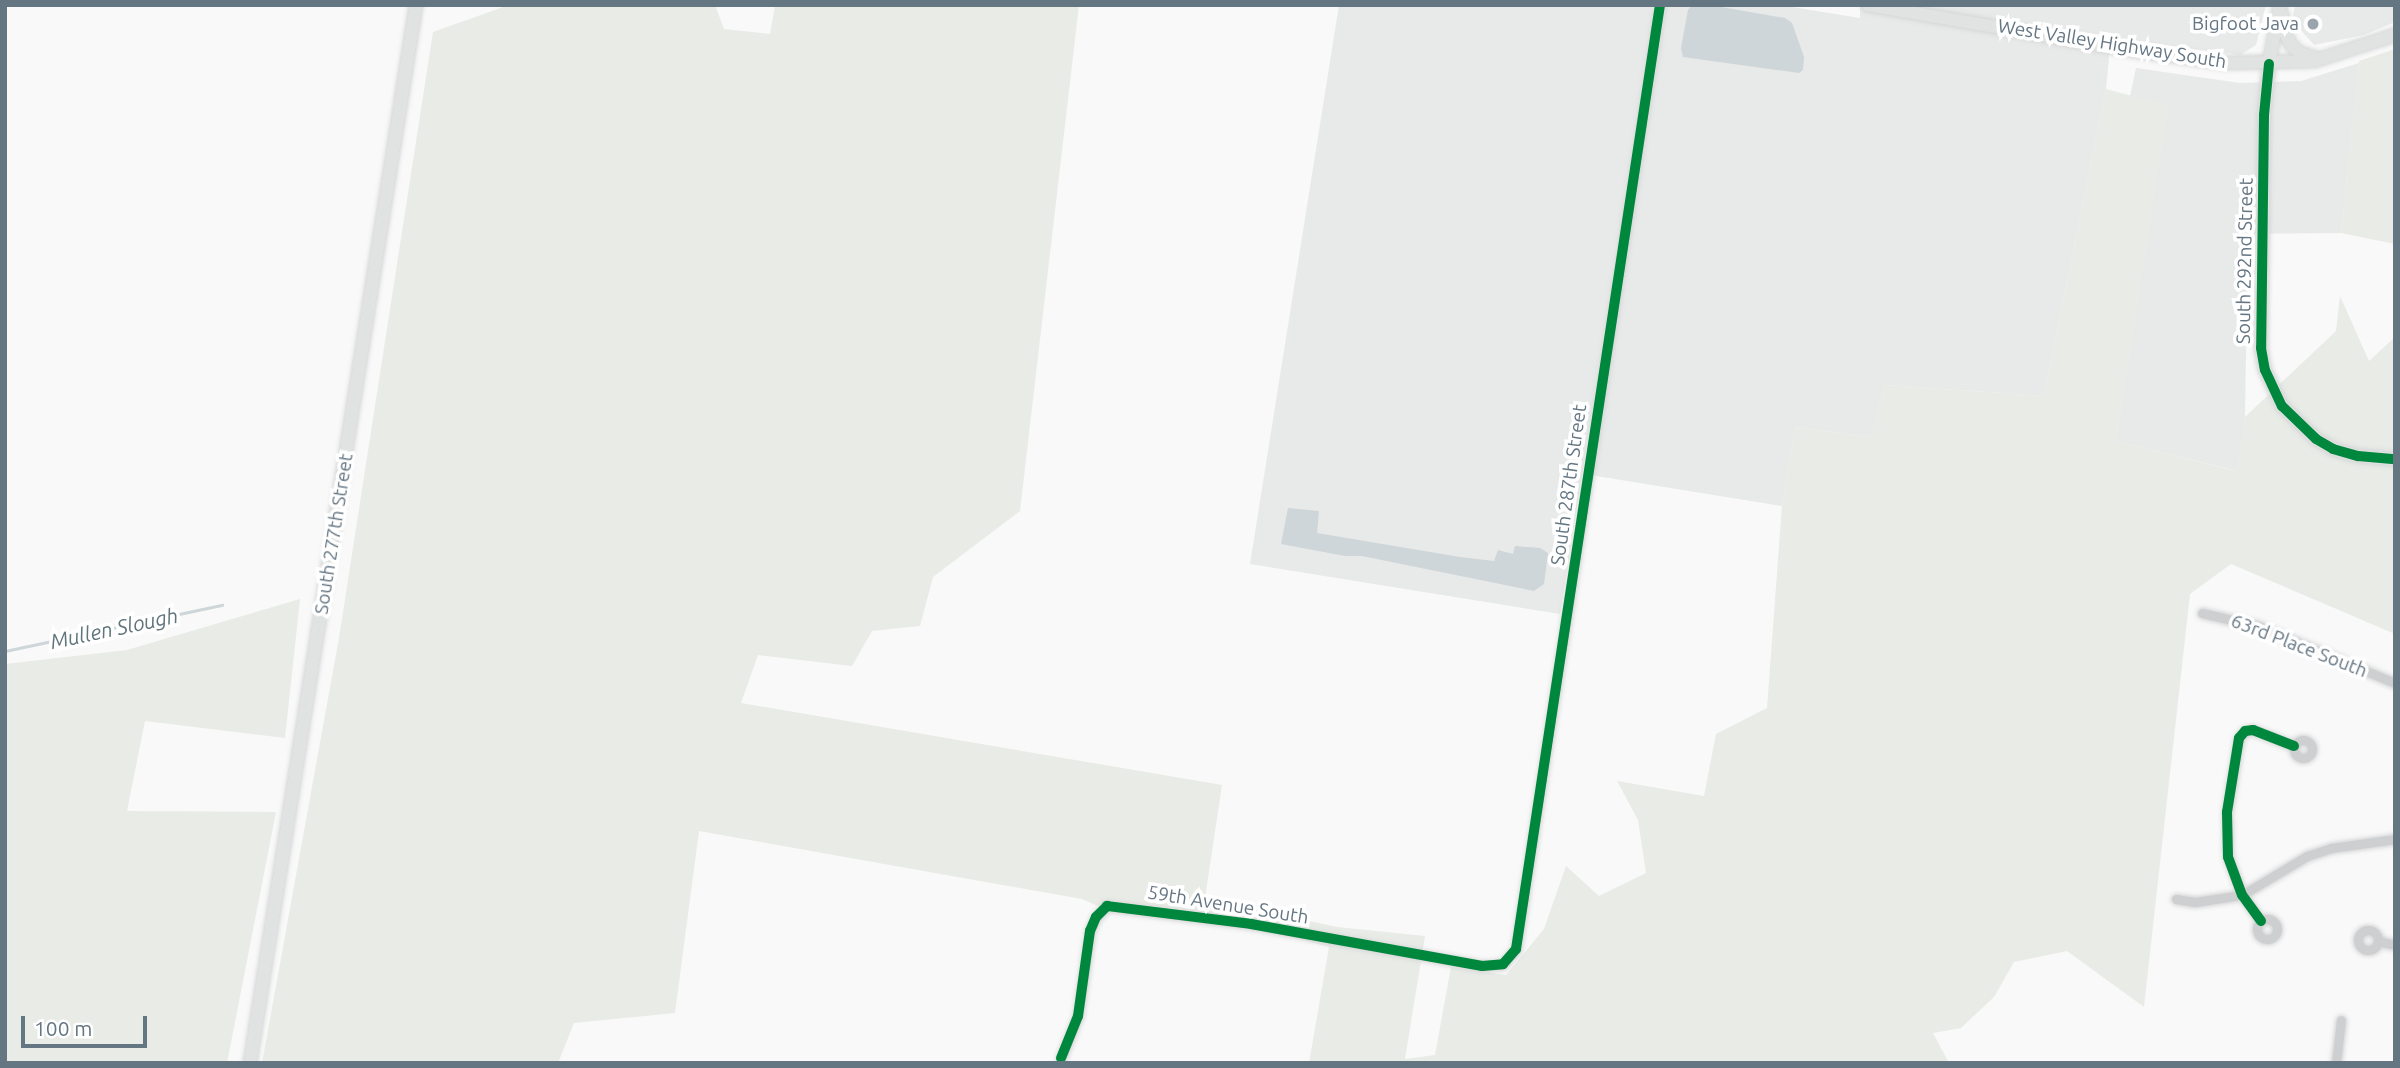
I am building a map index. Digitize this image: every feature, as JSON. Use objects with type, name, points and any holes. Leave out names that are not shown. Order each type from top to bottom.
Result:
[{"type":"main road","name":"South 277th Street","points":[[250,1063],[416,5]]},
{"type":"main road","name":"West Valley Highway South","points":[[1868,5],[2194,60],[2269,64],[2330,58],[2395,35]]},
{"type":"main road","name":"South 292nd Street","points":[[2281,5],[2269,64],[2264,115],[2262,360],[2282,406],[2316,439],[2333,449],[2358,456],[2395,459]]},
{"type":"main road","points":[[2281,5],[2285,33],[2291,45],[2307,56],[2330,58]]},
{"type":"street","name":"South 287th Street","points":[[1503,964],[1516,949],[1660,5]]},
{"type":"street","name":"63rd Place South","points":[[2202,613],[2258,626],[2395,683]]},
{"type":"street","points":[[2261,921],[2242,895],[2228,857],[2227,812],[2239,738],[2245,731],[2253,730],[2294,746]]},
{"type":"street","points":[[2176,899],[2216,901],[2242,895],[2307,856],[2331,848],[2395,839]]},
{"type":"street","name":"59th Avenue South","points":[[1061,1058],[1078,1016],[1090,931],[1096,917],[1107,906],[1251,924],[1482,966],[1503,964]]},
{"type":"street","points":[[2378,941],[2395,945]]},
{"type":"street","points":[[2336,1063],[2341,1020]]},
{"type":"shaded area","points":[[509,5],[715,5],[724,29],[770,34],[775,5],[1079,5],[1020,511],[933,577],[920,626],[872,631],[852,666],[758,655],[741,703],[1222,785],[1205,898],[1337,927],[1425,936],[1405,1059],[1435,1055],[1451,967],[1506,975],[1544,929],[1566,866],[1599,896],[1646,873],[1638,820],[1617,781],[1704,796],[1716,734],[1767,708],[1782,506],[1795,427],[1871,437],[1885,385],[2044,396],[2106,89],[2169,106],[2116,441],[2236,471],[2245,417],[2336,331],[2340,296],[2369,361],[2395,337],[2395,634],[2231,564],[2190,594],[2144,1007],[2067,951],[2014,962],[1994,997],[1961,1028],[1933,1033],[1949,1063],[1309,1063],[1329,947],[1257,928],[1109,911],[1082,899],[699,831],[675,1013],[574,1023],[558,1063],[262,1063],[339,638],[433,32]]},
{"type":"shaded area","points":[[1339,5],[1657,5],[1560,614],[1250,564]]},
{"type":"shaded area","points":[[1666,5],[1780,5],[1860,18],[1860,5],[2266,5],[2256,45],[2240,55],[2111,38],[2106,89],[2044,396],[1885,385],[1871,437],[1795,427],[1782,506],[1590,475]]},
{"type":"shaded area","points":[[1692,5],[1710,5],[1785,18],[1792,23],[1804,57],[1803,70],[1799,73],[1683,57],[1681,48],[1688,10]]},
{"type":"shaded area","points":[[2295,5],[2395,5],[2395,22],[2364,35],[2314,45],[2292,20]]},
{"type":"shaded area","points":[[2395,49],[2395,244],[2341,233],[2359,61]]},
{"type":"shaded area","points":[[2359,63],[2341,233],[2248,234],[2245,417],[2237,471],[2116,441],[2168,106],[2130,96],[2136,68],[2240,83],[2301,81]]},
{"type":"shaded area","points":[[1288,508],[1319,511],[1317,533],[1460,557],[1494,561],[1498,550],[1513,554],[1515,546],[1540,548],[1548,553],[1544,584],[1534,591],[1362,556],[1345,556],[1281,544]]},
{"type":"shaded area","points":[[300,599],[285,738],[145,721],[127,811],[276,812],[227,1063],[5,1063],[5,664],[127,650]]},
{"type":"waterway","name":"Mullen Slough","points":[[5,651],[222,605]]},
{"type":"cycle path","points":[[1061,1058],[1078,1016],[1090,931],[1096,917],[1107,906],[1251,924],[1482,966],[1503,964],[1516,949],[1660,5]]},
{"type":"cycle path","points":[[2269,64],[2264,115],[2261,348],[2265,370],[2282,406],[2316,439],[2333,449],[2358,456],[2395,459]]},
{"type":"cycle path","points":[[2261,921],[2242,895],[2228,857],[2227,812],[2239,738],[2245,731],[2253,730],[2294,746]]},
{"type":"place","name":"Bigfoot Java","points":[[2313,24]]}]
